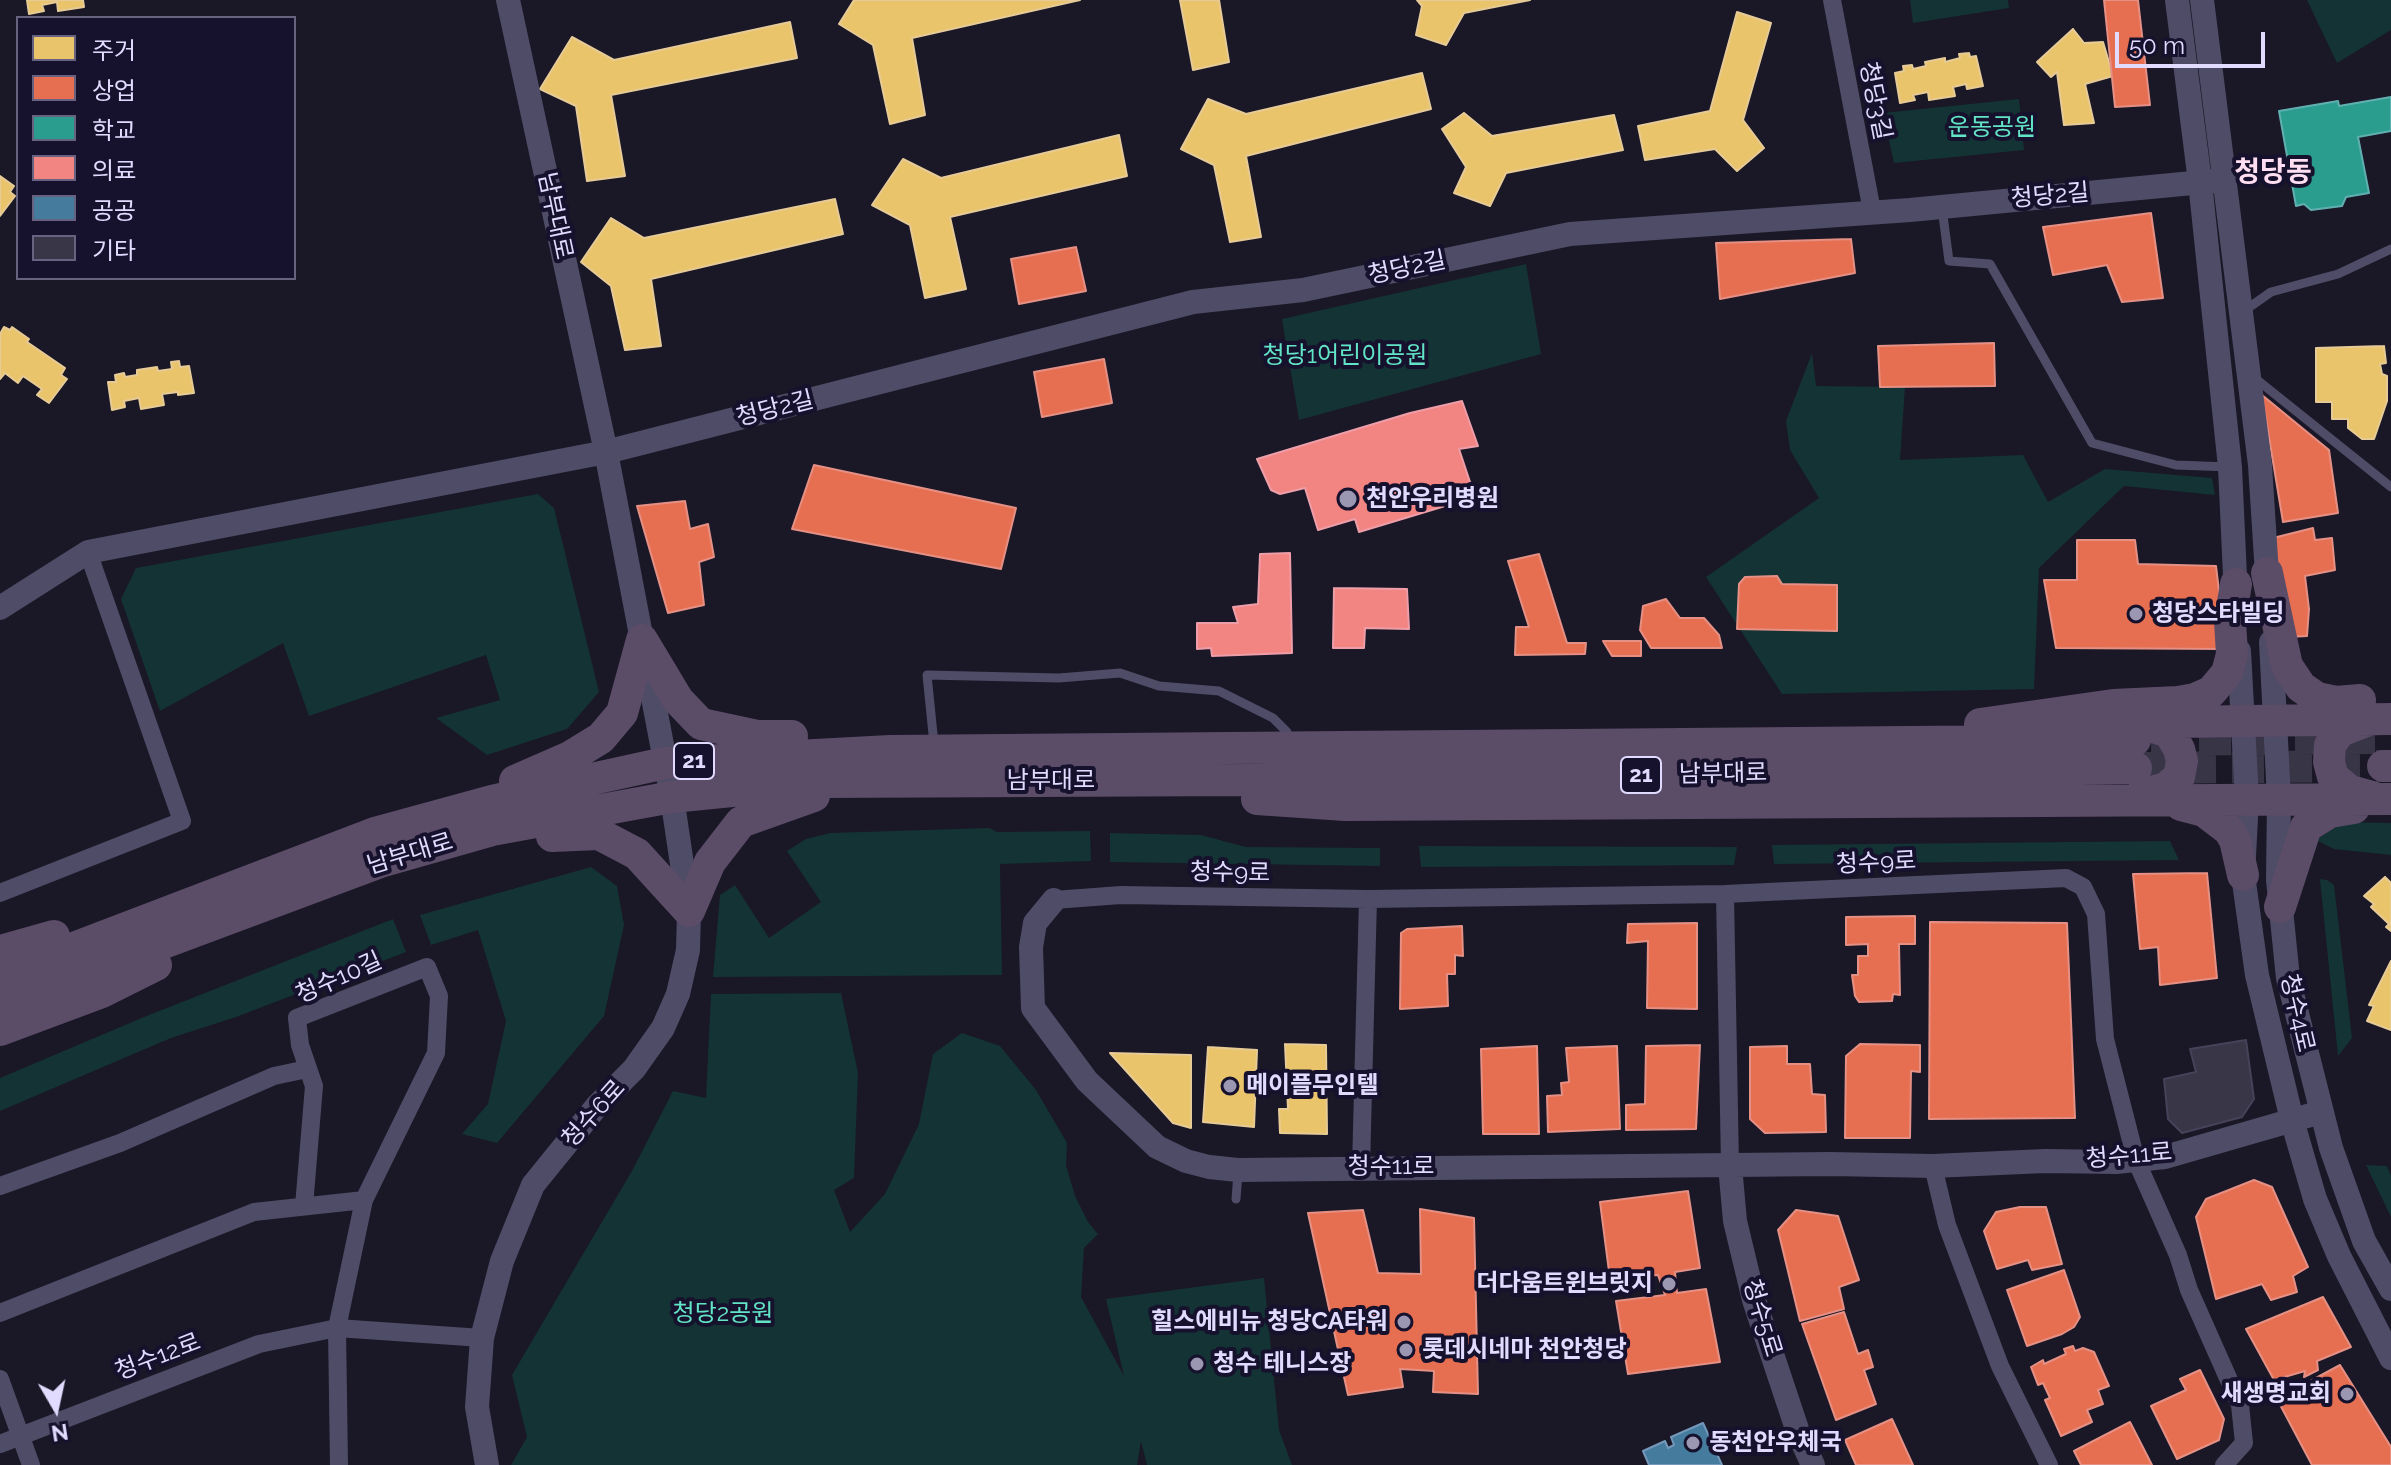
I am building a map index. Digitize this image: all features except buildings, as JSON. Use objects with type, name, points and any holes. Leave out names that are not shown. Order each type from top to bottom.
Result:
[{"type":"highway","points":[[2267,573],[2287,666],[2301,687],[2317,698],[2336,702],[2386,735]]},
{"type":"highway","points":[[1147,766],[1248,735],[1287,732],[1980,724],[2113,705],[2178,702],[2211,692],[2227,673],[2232,654],[2230,621],[2236,584]]},
{"type":"highway","points":[[642,640],[678,700],[701,724],[757,736],[822,737],[890,751]]},
{"type":"highway","points":[[436,831],[601,738],[622,713],[642,640]]},
{"type":"highway","points":[[1980,724],[2136,744],[2242,722],[2276,721],[2386,735]]},
{"type":"highway","points":[[2386,735],[2340,731],[2330,745],[2329,762],[2333,777],[2350,791],[2387,801]]},
{"type":"highway","points":[[2122,800],[2166,788],[2179,777],[2182,761],[2169,732],[2136,744]]},
{"type":"highway","name":"남부대로","points":[[0,976],[375,833],[492,830],[672,797],[822,782],[901,782],[1147,766],[2136,744]]},
{"type":"highway","name":"남부대로","points":[[0,1004],[383,861],[492,801],[665,763],[935,751],[1147,766]]},
{"type":"highway","points":[[1147,766],[1248,798],[1345,805],[2263,799],[2387,801]]},
{"type":"highway","points":[[436,831],[599,834],[637,854],[689,911],[710,862],[741,822],[812,796],[901,782]]},
{"type":"highway","points":[[2122,800],[2162,806],[2186,805],[2212,816],[2229,830],[2235,840],[2243,875]]},
{"type":"highway","points":[[2280,907],[2306,827],[2320,817],[2344,809],[2387,801]]},
{"type":"highway","points":[[0,951],[257,878]]},
{"type":"highway","points":[[0,1030],[102,992],[295,894]]},
{"type":"street","name":"남부대로","points":[[508,0],[606,452],[665,763]]},
{"type":"street","name":"청당3길","points":[[1832,0],[1872,211]]},
{"type":"street","points":[[2177,0],[2212,181]]},
{"type":"street","points":[[2202,0],[2242,722],[2263,799],[2243,875],[2257,975],[2292,1120],[2315,1199],[2339,1256],[2389,1355]]},
{"type":"street","name":"청당2길","points":[[88,552],[606,452],[1193,302],[1303,290],[1570,234],[1942,207],[2212,181]]},
{"type":"street","name":"청수4로","points":[[2212,181],[2241,313],[2260,465],[2276,721],[2263,799],[2278,880],[2288,978],[2321,1112],[2364,1241],[2391,1289]]},
{"type":"street","points":[[0,608],[88,552],[182,821],[0,893]]},
{"type":"street","name":"청수6로","points":[[487,1465],[477,1407],[482,1338],[502,1261],[533,1185],[597,1106],[634,1069],[663,1028],[678,994],[688,950],[689,911],[665,763]]},
{"type":"street","name":"청수9로","points":[[1054,900],[1121,895],[1368,899],[1725,894],[2066,878],[2083,887],[2096,914],[2105,1039],[2136,1160],[2240,1405],[2244,1443],[2224,1465]]},
{"type":"street","points":[[1725,894],[1730,1166]]},
{"type":"street","points":[[1361,1167],[1368,899]]},
{"type":"street","name":"청수11로","points":[[1054,900],[1035,923],[1031,947],[1033,1008],[1087,1081],[1157,1147],[1186,1161],[1209,1167],[1238,1170],[1837,1164],[1933,1166],[2136,1160],[2165,1157],[2321,1112]]},
{"type":"street","name":"청수10길","points":[[307,1069],[297,1018],[427,967],[439,996],[436,1053],[364,1200],[337,1328]]},
{"type":"street","points":[[0,1186],[120,1143],[274,1076],[307,1069],[314,1086],[304,1206]]},
{"type":"street","name":"청수5로","points":[[1730,1166],[1735,1221],[1754,1300],[1798,1432],[1813,1465]]},
{"type":"street","points":[[1933,1166],[1947,1225],[2000,1366],[2049,1465]]},
{"type":"street","points":[[0,1313],[254,1212],[364,1200]]},
{"type":"street","points":[[336,1464],[337,1328]]},
{"type":"street","name":"청수12로","points":[[0,1444],[259,1344],[337,1328],[482,1338]]},
{"type":"street","points":[[0,1379],[31,1465]]},
{"type":"lane","points":[[1942,207],[1949,261],[1990,264],[2092,443],[2176,465],[2230,467]]},
{"type":"lane","points":[[2241,313],[2271,292],[2338,274],[2391,249]]},
{"type":"lane","points":[[2248,370],[2262,386],[2391,487]]},
{"type":"lane","points":[[935,751],[927,675],[1059,678],[1120,673],[1159,686],[1219,691],[1262,711],[1287,732]]},
{"type":"lane","points":[[1236,1199],[1238,1170]]},
{"type":"green space","points":[[1910,0],[2008,0],[2009,8],[1913,23]]},
{"type":"green space","points":[[2307,0],[2391,0],[2391,30],[2337,63]]},
{"type":"green space","name":"운동공원","points":[[2019,99],[2024,150],[1894,163],[1883,113]]},
{"type":"green space","name":"청당1어린이공원","points":[[1526,264],[1541,354],[1299,420],[1282,319]]},
{"type":"green space","points":[[1812,353],[1816,386],[1905,387],[1900,460],[2023,455],[2048,502],[2105,469],[2212,478],[2215,495],[2124,486],[2039,568],[2034,689],[1782,694],[1706,577],[1819,498],[1790,450],[1786,421]]},
{"type":"green space","points":[[538,494],[554,508],[599,692],[567,729],[487,755],[436,718],[500,700],[486,655],[309,716],[283,643],[160,711],[121,599],[136,568]]},
{"type":"green space","points":[[2343,822],[2391,823],[2391,855],[2334,849],[2316,840]]},
{"type":"green space","points":[[989,828],[997,832],[1090,831],[1091,861],[1000,864],[1002,975],[713,977],[720,895],[735,885],[769,938],[821,902],[787,851],[806,839],[830,833]]},
{"type":"green space","points":[[1110,833],[1201,835],[1246,847],[1380,848],[1380,866],[1110,862]]},
{"type":"green space","points":[[2170,841],[2179,860],[1774,864],[1772,845]]},
{"type":"green space","points":[[1419,846],[1737,847],[1734,865],[1421,867]]},
{"type":"green space","points":[[591,867],[617,886],[624,925],[604,1016],[497,1143],[462,1134],[488,1104],[506,1021],[478,930],[431,945],[420,915]]},
{"type":"green space","points":[[2320,879],[2334,885],[2352,1038],[2338,1056]]},
{"type":"green space","points":[[393,919],[406,952],[236,1017],[171,1038],[0,1111],[0,1078],[144,1017]]},
{"type":"green space","name":"청당2공원","points":[[841,993],[858,1073],[854,1178],[834,1190],[850,1232],[885,1194],[919,1124],[933,1054],[962,1033],[1000,1046],[1036,1090],[1067,1143],[1066,1165],[1075,1196],[1098,1234],[1084,1248],[1081,1297],[1124,1376],[1106,1299],[1264,1278],[1279,1430],[1292,1465],[1147,1465],[1141,1441],[1137,1465],[511,1465],[527,1437],[512,1375],[633,1169],[673,1091],[706,1098],[711,994]]},
{"type":"green space","points":[[2366,1165],[2387,1166],[2391,1176],[2391,1217]]},
{"type":"tunnel","points":[[2151,740],[2384,738]]},
{"type":"tunnel","points":[[2136,768],[2383,766]]},
{"type":"place","name":"천안우리병원","points":[[1348,499]]},
{"type":"place","name":"청당스타빌딩","points":[[2136,614]]},
{"type":"place","name":"메이플무인텔","points":[[1230,1086]]},
{"type":"place","name":"더다움트윈브릿지","points":[[1669,1284]]},
{"type":"place","name":"힐스에비뉴 청당CA타워","points":[[1404,1322]]},
{"type":"place","name":"롯데시네마 천안청당","points":[[1406,1350]]},
{"type":"place","name":"청수 테니스장","points":[[1197,1364]]},
{"type":"place","name":"새생명교회","points":[[2347,1394]]},
{"type":"place","name":"동천안우체국","points":[[1693,1443]]},
{"type":"district","name":"청당동","points":[[2273,173]]}]
